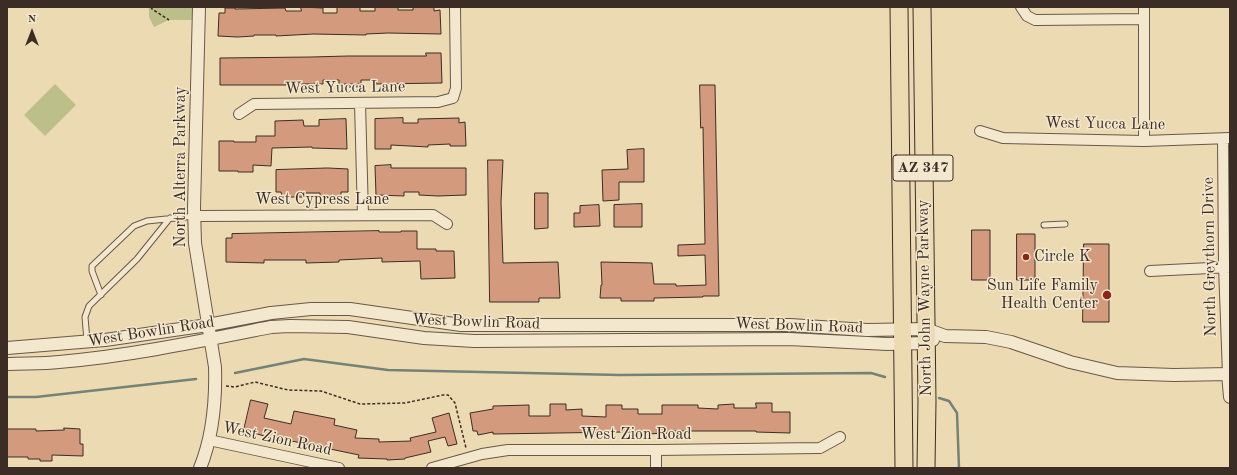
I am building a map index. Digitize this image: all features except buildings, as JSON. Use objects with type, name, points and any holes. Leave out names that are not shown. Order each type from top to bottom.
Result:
[{"type":"highway","name":"North John Wayne Parkway","points":[[899,7],[904,468]]},
{"type":"highway","name":"North John Wayne Parkway","points":[[922,7],[926,468]]},
{"type":"street","name":"North Alterra Parkway","points":[[199,7],[195,243],[215,367],[216,386],[215,405],[209,440],[200,468]]},
{"type":"street","name":"West Yucca Lane","points":[[239,114],[254,104],[438,102],[453,98],[456,88],[455,7]]},
{"type":"street","points":[[1021,7],[1026,16],[1035,20],[1144,19]]},
{"type":"street","points":[[1144,7],[1144,141]]},
{"type":"street","points":[[360,102],[363,215]]},
{"type":"street","name":"West Yucca Lane","points":[[980,131],[1003,138],[1144,141],[1226,139]]},
{"type":"street","name":"North Greythorn Drive","points":[[1226,139],[1229,374]]},
{"type":"street","name":"West Cypress Lane","points":[[195,216],[433,215],[447,224]]},
{"type":"street","points":[[1150,271],[1227,267]]},
{"type":"street","name":"West Bowlin Road","points":[[7,348],[87,342],[271,313],[318,309],[350,309],[461,325],[790,325],[868,330],[902,336],[986,337],[1011,342],[1070,362],[1117,373],[1174,375],[1229,374]]},
{"type":"street","name":"West Bowlin Road","points":[[7,364],[57,362],[140,352],[271,327],[348,327],[424,338],[474,341],[789,339],[867,344],[902,336]]},
{"type":"street","points":[[1229,374],[1230,397]]},
{"type":"street","name":"West Zion Road","points":[[432,468],[494,451],[820,448],[840,437]]},
{"type":"street","name":"West Zion Road","points":[[209,440],[339,468]]},
{"type":"street","points":[[656,450],[656,468]]},
{"type":"lane","points":[[101,295],[92,271],[92,266],[134,226],[147,221],[195,216]]},
{"type":"lane","points":[[87,342],[85,317],[89,306],[138,259],[170,218]]},
{"type":"lane","points":[[1044,225],[1065,224]]},
{"type":"path","points":[[151,7],[169,20]]},
{"type":"path","points":[[216,386],[235,387],[255,382],[295,391],[321,391],[354,403],[366,404],[410,402],[448,395],[455,403],[469,457]]},
{"type":"green space","points":[[149,7],[199,7],[199,20],[169,20],[154,27],[149,17]]},
{"type":"green space","points":[[55,84],[76,105],[45,136],[24,115]]},
{"type":"waterway","points":[[235,373],[304,359],[388,370],[620,375],[871,373],[885,377]]},
{"type":"waterway","points":[[7,397],[36,397],[196,379]]},
{"type":"waterway","points":[[939,398],[949,401],[957,413],[959,468]]},
{"type":"place","name":"Circle K","points":[[1026,257]]},
{"type":"place","name":"Sun Life Family Health Center","points":[[1107,295]]}]
